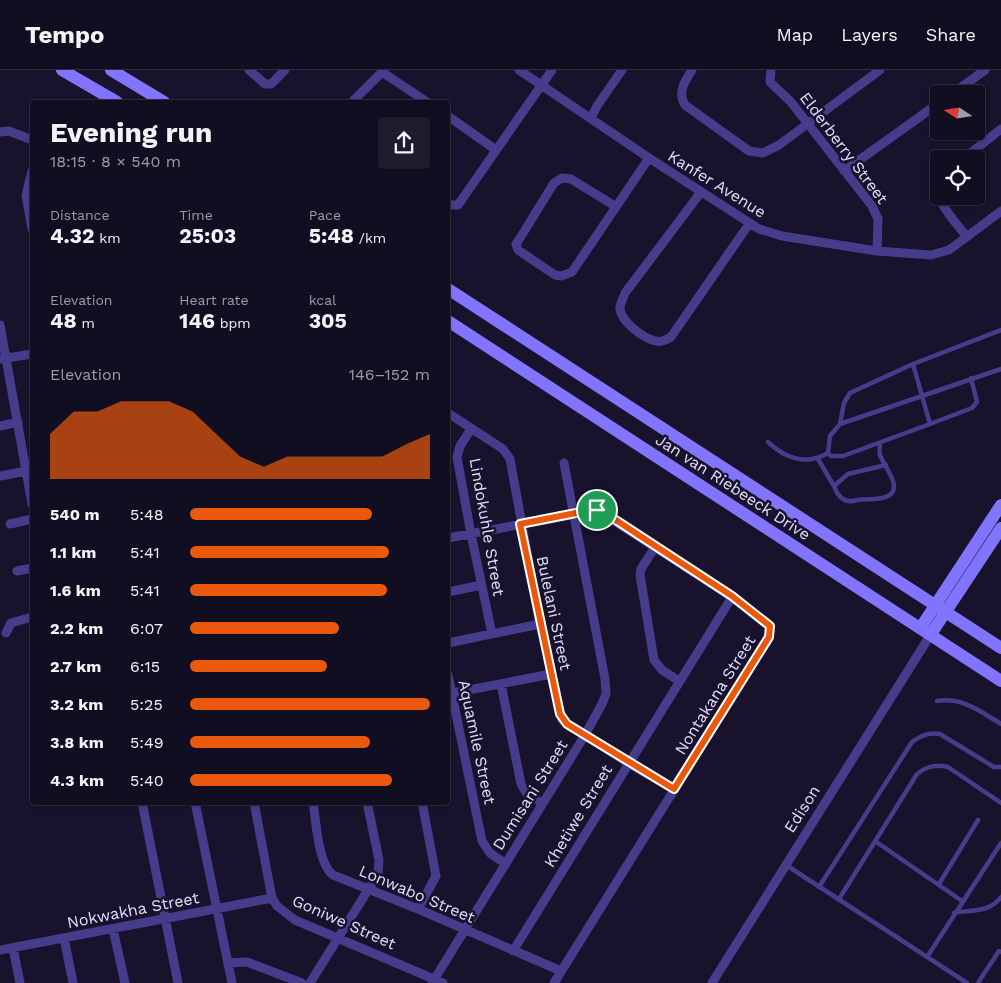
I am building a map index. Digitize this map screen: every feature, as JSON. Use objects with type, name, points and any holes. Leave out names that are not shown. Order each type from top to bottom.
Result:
[{"type":"main road","points":[[62,70],[114,100]]},
{"type":"main road","points":[[111,70],[161,100]]},
{"type":"main road","name":"Jan van Riebeeck Drive","points":[[450,290],[1001,648]]},
{"type":"main road","name":"Jan van Riebeeck Drive","points":[[450,323],[926,630],[1001,681]]},
{"type":"main road","points":[[926,630],[1001,505]]},
{"type":"main road","points":[[940,608],[1001,528]]},
{"type":"street","points":[[249,70],[265,84],[271,84],[285,70]]},
{"type":"street","name":"Kanfer Avenue","points":[[519,70],[749,224],[782,236],[877,251],[932,255],[949,250],[1001,211]]},
{"type":"street","points":[[450,205],[458,205],[552,70]]},
{"type":"street","points":[[591,118],[622,70]]},
{"type":"street","points":[[692,70],[682,86],[681,96],[685,105],[749,151],[763,153],[770,151],[880,70]]},
{"type":"street","name":"Elderberry Street","points":[[772,70],[769,77],[770,82],[791,102],[876,213],[879,226],[877,251]]},
{"type":"street","points":[[964,85],[985,70]]},
{"type":"street","points":[[354,100],[383,71],[424,100]]},
{"type":"street","points":[[844,171],[930,109]]},
{"type":"street","points":[[450,117],[496,150]]},
{"type":"street","points":[[974,150],[1001,129]]},
{"type":"street","points":[[0,132],[9,131],[30,139]]},
{"type":"street","points":[[615,206],[570,179],[562,178],[554,183],[516,244],[518,250],[555,275],[561,276],[572,272],[649,158]]},
{"type":"street","points":[[30,179],[26,195],[30,217]]},
{"type":"street","points":[[701,192],[625,293],[620,307],[622,316],[632,328],[656,341],[665,341],[671,337],[749,224]]},
{"type":"street","points":[[944,205],[967,237]]},
{"type":"street","points":[[0,325],[3,359],[28,466],[30,485]]},
{"type":"street","points":[[3,359],[30,354]]},
{"type":"street","name":"Bulelani Street","points":[[450,414],[507,453],[540,624],[562,720],[674,789]]},
{"type":"street","points":[[0,426],[18,422]]},
{"type":"street","name":"Lindokuhle Street","points":[[471,429],[460,446],[458,458],[471,534],[492,634]]},
{"type":"street","name":"Dumisani Street","points":[[437,982],[542,803],[585,735],[606,694],[605,679],[564,463]]},
{"type":"street","points":[[1,476],[28,466]]},
{"type":"street","name":"Nontakana Street","points":[[450,538],[573,513],[591,510],[602,511],[732,596],[770,626],[769,637],[554,983]]},
{"type":"street","points":[[10,524],[30,519]]},
{"type":"street","points":[[655,547],[644,562],[640,575],[654,660],[662,670],[679,681]]},
{"type":"street","points":[[17,571],[30,568]]},
{"type":"street","points":[[450,592],[481,585]]},
{"type":"street","name":"Khetiwe Street","points":[[513,951],[732,596]]},
{"type":"street","points":[[6,633],[11,623],[30,618]]},
{"type":"street","points":[[450,643],[540,624]]},
{"type":"street","name":"Edison","points":[[712,983],[920,651],[926,630]]},
{"type":"street","points":[[450,694],[551,674]]},
{"type":"street","points":[[501,684],[522,784],[526,794],[542,803]]},
{"type":"street","name":"Aquamile Street","points":[[450,698],[482,842],[490,853],[506,864]]},
{"type":"street","points":[[143,805],[178,983]]},
{"type":"street","points":[[196,805],[232,983]]},
{"type":"street","name":"Goniwe Street","points":[[255,805],[272,898],[285,914],[437,982]]},
{"type":"street","name":"Lonwabo Street","points":[[314,805],[323,859],[328,872],[561,971]]},
{"type":"street","points":[[310,983],[378,874],[379,867],[368,805]]},
{"type":"street","points":[[418,909],[436,876],[423,805]]},
{"type":"street","name":"Nokwakha Street","points":[[0,950],[165,920],[272,898]]},
{"type":"street","points":[[114,929],[125,983]]},
{"type":"street","points":[[64,938],[73,983]]},
{"type":"street","points":[[13,948],[20,983]]},
{"type":"street","points":[[228,963],[247,962],[302,983]]},
{"type":"lane","points":[[828,453],[830,436],[840,424],[844,403],[850,393],[914,364],[1001,330]]},
{"type":"lane","points":[[914,364],[930,424]]},
{"type":"lane","points":[[840,424],[1001,369]]},
{"type":"lane","points":[[828,453],[832,456],[842,456],[972,408],[977,402],[971,378]]},
{"type":"lane","points":[[768,442],[780,453],[797,459],[818,459],[828,453]]},
{"type":"lane","points":[[818,459],[843,500],[851,502],[867,498],[881,499],[890,496],[893,492],[894,484],[880,455],[880,443]]},
{"type":"lane","points":[[834,486],[848,474],[886,465]]},
{"type":"lane","points":[[937,701],[946,700],[968,704],[1001,724]]},
{"type":"lane","points":[[819,887],[912,742],[918,737],[933,733],[940,734],[994,767],[1001,767]]},
{"type":"lane","points":[[839,900],[917,774],[930,766],[948,767],[1001,803]]},
{"type":"lane","points":[[939,884],[978,820]]},
{"type":"lane","points":[[875,841],[962,900]]},
{"type":"lane","points":[[927,957],[962,900],[1001,843]]},
{"type":"lane","points":[[785,864],[967,983]]},
{"type":"lane","points":[[954,913],[984,910],[992,907],[1001,897]]},
{"type":"lane","points":[[978,983],[1000,950]]},
{"type":"route","points":[[597,510],[602,511],[732,596],[770,626],[769,637],[674,789],[567,724],[562,720],[560,714],[520,524],[597,510]]}]
